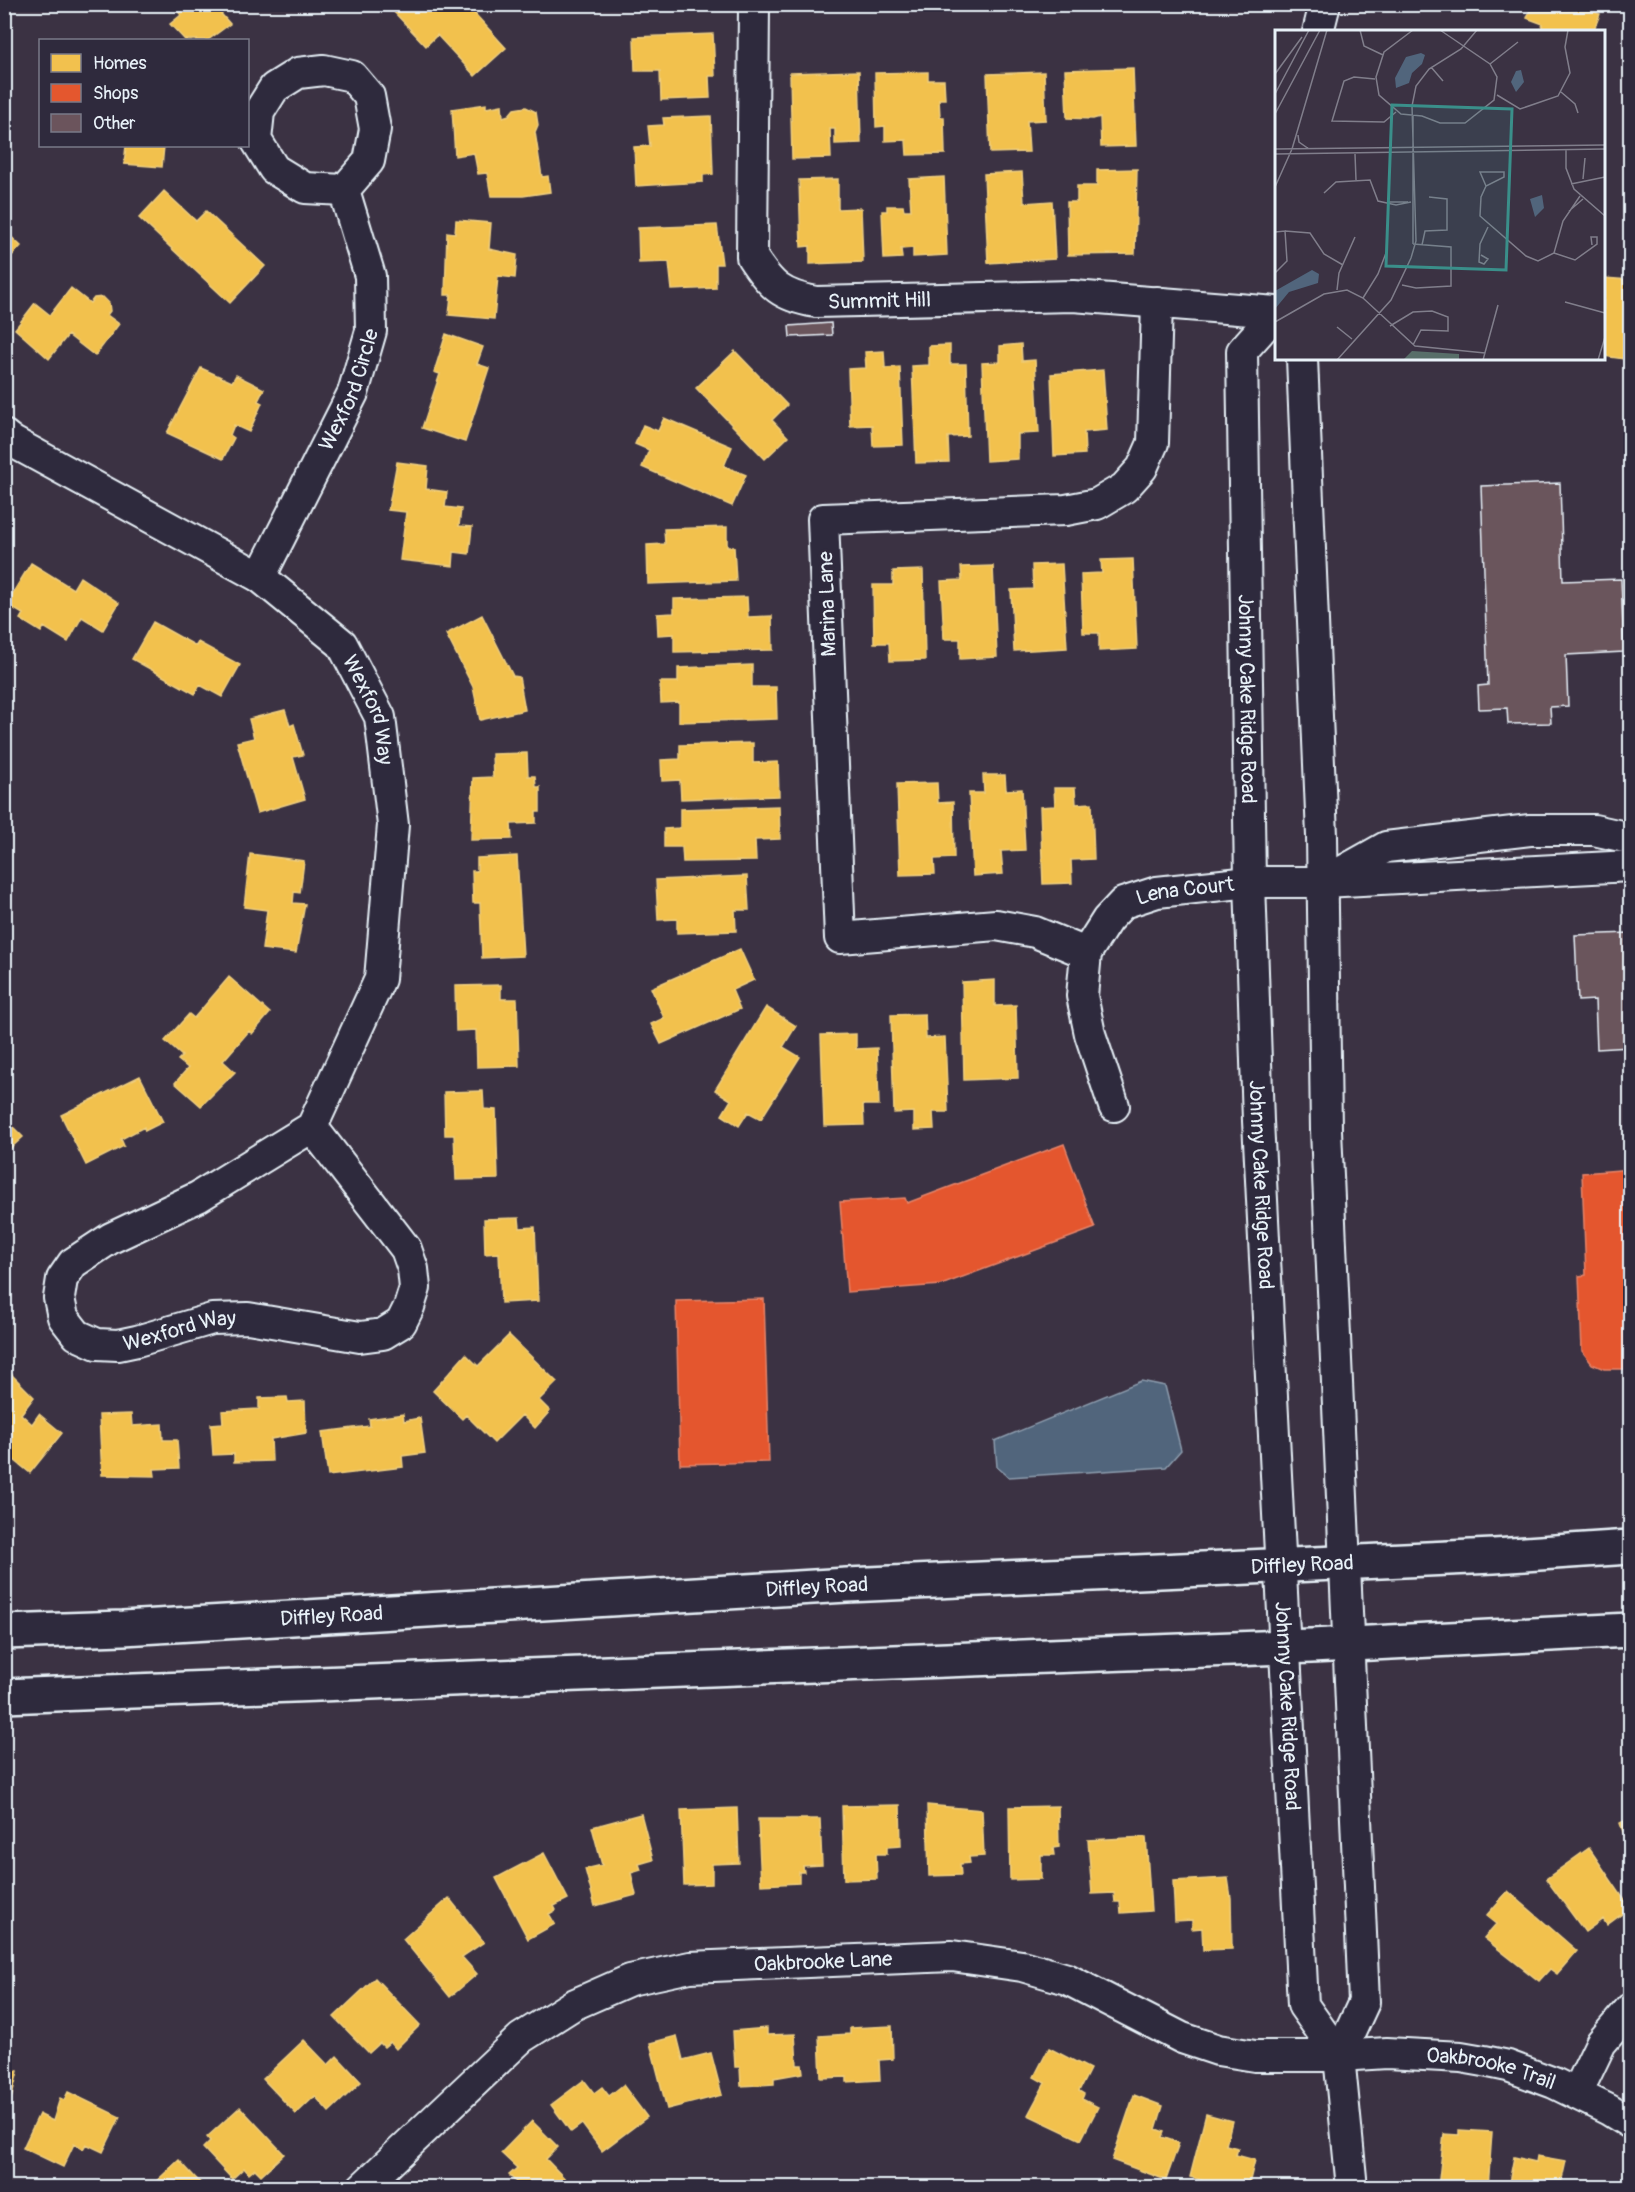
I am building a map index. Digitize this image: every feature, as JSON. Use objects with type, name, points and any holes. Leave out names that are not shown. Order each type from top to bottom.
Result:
[{"type":"main road","name":"Diffley Road","points":[[4,1632],[134,1627],[847,1585],[1494,1556],[1630,1547]]},
{"type":"main road","points":[[4,1696],[1284,1647],[1630,1629]]},
{"type":"street","name":"Summit Hill","points":[[754,4],[752,257],[764,276],[778,290],[796,299],[816,302],[1073,296],[1275,312]]},
{"type":"street","points":[[1318,30],[1325,4]]},
{"type":"street","points":[[324,70],[352,76],[369,96],[375,129],[369,161],[344,190],[305,188],[274,169],[256,140],[259,112],[274,88],[298,73],[324,70]]},
{"type":"street","name":"Wexford Circle","points":[[260,577],[353,393],[371,331],[370,276],[344,190]]},
{"type":"street","name":"Marina Lane","points":[[1086,952],[1035,932],[996,925],[840,938],[823,519],[1066,510],[1097,504],[1124,488],[1142,468],[1153,443],[1157,302]]},
{"type":"street","name":"Johnny Cake Ridge Road","points":[[1275,313],[1242,351],[1250,882],[1258,1132],[1303,2005],[1339,2056],[1352,2187]]},
{"type":"street","points":[[1302,360],[1324,882],[1326,1130],[1364,2002],[1339,2056]]},
{"type":"street","name":"Wexford Way","points":[[4,435],[12,442],[260,577],[342,644],[380,717],[393,825],[380,979],[312,1127],[198,1197],[111,1238],[73,1263],[62,1279],[59,1298],[63,1317],[77,1335],[97,1344],[118,1345],[212,1319],[248,1318],[360,1337],[383,1334],[401,1323],[410,1307],[415,1288],[413,1269],[406,1249],[312,1127]]},
{"type":"street","points":[[1324,882],[1386,847],[1530,830],[1594,830],[1630,838]]},
{"type":"street","name":"Lena Court","points":[[1114,1106],[1090,1034],[1082,996],[1086,952],[1107,920],[1123,903],[1157,892],[1250,882],[1324,882],[1630,866]]},
{"type":"street","name":"Oakbrooke Lane","points":[[363,2187],[521,2038],[573,2005],[630,1980],[690,1967],[952,1956],[975,1958],[1022,1965],[1067,1979],[1182,2038],[1218,2050],[1256,2056],[1339,2056]]},
{"type":"street","points":[[1577,2093],[1601,2043],[1630,2009]]},
{"type":"street","name":"Oakbrooke Trail","points":[[1339,2056],[1387,2053],[1473,2059],[1508,2066],[1577,2093],[1630,2123]]},
{"type":"water","points":[[1141,1381],[1165,1386],[1181,1450],[1166,1467],[1009,1477],[997,1467],[995,1441]]},
{"type":"building: Homes","points":[[172,4],[221,4],[216,8],[230,24],[209,39],[184,39],[170,24],[181,15]]},
{"type":"building: Homes","points":[[402,4],[453,4],[457,9],[461,4],[466,4],[506,48],[475,76],[437,35],[426,46],[394,12]]},
{"type":"building: Homes","points":[[1532,4],[1586,4],[1584,8],[1600,14],[1594,30],[1541,30],[1543,24],[1527,18]]},
{"type":"building: Homes","points":[[713,34],[715,76],[709,76],[710,98],[661,100],[660,71],[635,71],[634,37]]},
{"type":"building: Homes","points":[[1133,68],[1136,146],[1101,147],[1100,117],[1067,118],[1065,70]]},
{"type":"building: Homes","points":[[859,71],[861,143],[835,144],[835,129],[830,129],[831,158],[792,159],[790,73]]},
{"type":"building: Homes","points":[[928,72],[928,80],[944,80],[945,99],[939,99],[940,117],[944,117],[945,154],[907,155],[906,140],[885,141],[885,126],[876,127],[875,73]]},
{"type":"building: Homes","points":[[1044,72],[1046,120],[1027,121],[1029,152],[990,153],[987,74]]},
{"type":"building: Homes","points":[[486,104],[486,108],[502,105],[503,117],[509,115],[514,109],[526,107],[536,112],[538,125],[535,132],[542,177],[548,176],[550,192],[523,196],[491,196],[487,173],[478,174],[474,153],[455,156],[452,109]]},
{"type":"building: Homes","points":[[711,116],[713,174],[703,175],[703,182],[636,186],[634,147],[650,146],[648,126],[664,125],[663,118]]},
{"type":"building: Homes","points":[[126,147],[164,147],[162,167],[124,164]]},
{"type":"building: Homes","points":[[1137,169],[1135,254],[1068,255],[1067,202],[1077,202],[1077,186],[1097,186],[1097,170]]},
{"type":"building: Homes","points":[[1022,172],[1024,203],[1052,201],[1055,259],[988,263],[984,174]]},
{"type":"building: Homes","points":[[944,177],[947,255],[913,257],[913,248],[901,249],[902,258],[884,259],[882,211],[887,211],[887,206],[903,206],[904,210],[911,210],[909,179]]},
{"type":"building: Homes","points":[[838,179],[838,209],[861,208],[863,262],[810,264],[810,246],[801,247],[799,180]]},
{"type":"building: Homes","points":[[164,191],[196,221],[206,211],[265,266],[230,303],[139,218]]},
{"type":"building: Homes","points":[[456,220],[491,223],[489,249],[517,255],[515,278],[498,276],[494,319],[449,315],[451,295],[445,295],[447,232],[455,233]]},
{"type":"building: Homes","points":[[4,224],[9,228],[5,231],[21,246],[4,264]]},
{"type":"building: Homes","points":[[717,225],[722,264],[716,264],[716,288],[672,290],[669,262],[639,263],[638,228]]},
{"type":"building: Homes","points":[[1605,278],[1630,280],[1628,295],[1630,295],[1630,350],[1625,350],[1624,359],[1605,356]]},
{"type":"building: Homes","points":[[71,288],[90,303],[94,298],[103,297],[109,303],[110,311],[107,315],[119,324],[95,356],[68,335],[49,359],[15,329],[35,303],[50,315]]},
{"type":"building: Homes","points":[[446,334],[483,347],[477,364],[489,368],[465,442],[422,428],[440,374],[434,372]]},
{"type":"building: Homes","points":[[1021,344],[1022,361],[1035,360],[1039,433],[1018,434],[1018,459],[986,461],[982,363],[1000,362],[1000,346]]},
{"type":"building: Homes","points":[[950,345],[950,364],[966,364],[968,436],[948,437],[949,462],[916,463],[912,366],[929,365],[929,346]]},
{"type":"building: Homes","points":[[735,351],[787,405],[772,420],[788,437],[765,459],[696,388]]},
{"type":"building: Homes","points":[[884,351],[885,368],[900,367],[903,445],[873,446],[872,425],[850,426],[848,369],[866,368],[865,352]]},
{"type":"building: Homes","points":[[201,368],[232,382],[236,375],[264,389],[258,401],[262,403],[249,432],[234,425],[230,435],[234,438],[223,459],[167,433]]},
{"type":"building: Homes","points":[[1103,370],[1107,430],[1084,432],[1085,454],[1054,456],[1051,374]]},
{"type":"building: Homes","points":[[664,418],[732,447],[724,466],[746,475],[732,506],[642,467],[649,450],[635,444],[643,425],[658,431]]},
{"type":"building: Homes","points":[[397,462],[428,466],[426,489],[447,492],[445,507],[461,509],[459,526],[472,527],[469,554],[454,552],[453,566],[400,560],[406,512],[388,510]]},
{"type":"building: Homes","points":[[727,527],[727,547],[734,547],[736,581],[648,584],[647,545],[665,544],[664,529]]},
{"type":"building: Homes","points":[[1133,559],[1137,649],[1099,651],[1099,633],[1083,633],[1081,574],[1102,573],[1101,560]]},
{"type":"building: Homes","points":[[31,563],[73,589],[80,577],[119,603],[103,630],[82,617],[68,642],[44,627],[41,632],[20,619],[23,614],[6,604]]},
{"type":"building: Homes","points":[[1062,564],[1067,648],[1014,651],[1011,590],[1033,589],[1032,565]]},
{"type":"building: Homes","points":[[993,566],[997,657],[960,659],[960,639],[944,639],[941,581],[962,580],[961,567]]},
{"type":"building: Homes","points":[[923,570],[925,660],[890,661],[889,643],[874,643],[873,585],[893,585],[893,571]]},
{"type":"building: Homes","points":[[747,597],[748,617],[772,616],[773,650],[674,652],[674,634],[658,635],[657,614],[674,613],[674,599]]},
{"type":"building: Homes","points":[[482,615],[513,676],[519,677],[525,710],[480,720],[473,687],[446,634]]},
{"type":"building: Homes","points":[[153,622],[196,646],[198,642],[240,665],[222,697],[200,685],[195,694],[132,659]]},
{"type":"building: Homes","points":[[752,665],[752,687],[776,687],[777,719],[679,722],[679,702],[661,703],[660,682],[678,682],[678,668]]},
{"type":"building: Homes","points":[[285,710],[290,726],[294,724],[303,755],[293,757],[305,799],[257,813],[237,742],[254,738],[249,719]]},
{"type":"building: Homes","points":[[753,743],[753,763],[778,762],[779,796],[681,799],[680,780],[662,781],[661,760],[680,759],[680,745]]},
{"type":"building: Homes","points":[[527,753],[528,776],[535,776],[536,787],[540,787],[540,812],[536,812],[536,823],[511,824],[512,839],[471,840],[473,778],[493,777],[492,754]]},
{"type":"building: Homes","points":[[983,775],[1005,775],[1006,790],[1022,789],[1025,850],[1001,851],[1003,874],[973,876],[969,793],[984,793]]},
{"type":"building: Homes","points":[[937,783],[938,803],[953,802],[954,858],[934,859],[935,874],[900,875],[897,784]]},
{"type":"building: Homes","points":[[1054,788],[1075,788],[1076,804],[1092,803],[1094,859],[1071,860],[1072,883],[1043,884],[1040,807],[1055,806]]},
{"type":"building: Homes","points":[[779,806],[780,839],[755,840],[756,861],[683,862],[682,847],[664,847],[664,829],[680,828],[680,809]]},
{"type":"building: Homes","points":[[250,854],[304,861],[300,893],[294,892],[293,903],[305,904],[296,953],[262,949],[267,910],[244,907]]},
{"type":"building: Homes","points":[[517,856],[523,956],[482,958],[480,903],[473,903],[472,871],[477,871],[477,858]]},
{"type":"building: Homes","points":[[747,876],[749,910],[735,910],[736,931],[677,933],[677,919],[658,920],[656,880]]},
{"type":"building: Homes","points":[[740,949],[754,980],[732,990],[740,1009],[661,1044],[651,1024],[664,1018],[651,988]]},
{"type":"building: Homes","points":[[229,977],[270,1013],[252,1034],[249,1031],[223,1061],[235,1072],[201,1106],[175,1083],[188,1068],[178,1060],[182,1056],[165,1041],[189,1014],[194,1018]]},
{"type":"building: Homes","points":[[995,980],[995,1006],[1016,1005],[1018,1078],[964,1080],[962,982]]},
{"type":"building: Homes","points":[[501,985],[501,999],[517,999],[519,1066],[477,1067],[476,1030],[456,1031],[455,986]]},
{"type":"building: Homes","points":[[766,1007],[796,1026],[783,1047],[800,1057],[761,1119],[748,1112],[739,1126],[722,1115],[731,1100],[715,1090]]},
{"type":"building: Homes","points":[[925,1014],[926,1038],[945,1037],[948,1112],[933,1112],[934,1129],[914,1130],[914,1112],[894,1113],[891,1015]]},
{"type":"building: Homes","points":[[856,1034],[856,1049],[877,1048],[879,1105],[863,1105],[864,1125],[824,1126],[821,1035]]},
{"type":"building: Homes","points":[[140,1076],[163,1122],[145,1131],[144,1127],[121,1139],[124,1146],[86,1165],[61,1115]]},
{"type":"building: Homes","points":[[483,1091],[484,1109],[496,1110],[498,1179],[456,1180],[454,1135],[445,1135],[444,1092]]},
{"type":"building: Homes","points":[[4,1118],[23,1137],[4,1154]]},
{"type":"building: Homes","points":[[519,1218],[520,1228],[535,1227],[538,1301],[501,1303],[499,1253],[485,1254],[484,1219]]},
{"type":"building: Homes","points":[[509,1335],[557,1382],[539,1400],[550,1411],[535,1428],[522,1415],[494,1443],[466,1415],[462,1419],[433,1391],[466,1354],[478,1366]]},
{"type":"building: Homes","points":[[8,1371],[34,1397],[21,1414],[32,1424],[39,1414],[62,1433],[30,1473],[14,1460],[4,1471],[4,1373]]},
{"type":"building: Homes","points":[[287,1397],[288,1402],[305,1401],[306,1433],[271,1439],[272,1461],[234,1462],[234,1454],[213,1455],[211,1424],[223,1423],[222,1411],[259,1409],[259,1398]]},
{"type":"building: Homes","points":[[131,1414],[132,1426],[162,1424],[163,1440],[177,1440],[179,1468],[154,1469],[155,1476],[102,1475],[99,1415]]},
{"type":"building: Homes","points":[[403,1414],[404,1421],[420,1418],[425,1453],[402,1456],[403,1467],[328,1476],[322,1432],[370,1426],[369,1419]]},
{"type":"building: Homes","points":[[900,1805],[901,1846],[887,1847],[887,1854],[876,1854],[877,1879],[844,1880],[842,1806]]},
{"type":"building: Homes","points":[[927,1805],[982,1810],[984,1856],[969,1857],[970,1863],[960,1864],[961,1875],[929,1876]]},
{"type":"building: Homes","points":[[1058,1806],[1059,1847],[1053,1848],[1054,1855],[1041,1855],[1041,1879],[1010,1880],[1009,1807]]},
{"type":"building: Homes","points":[[737,1808],[739,1863],[712,1864],[712,1884],[684,1885],[681,1810]]},
{"type":"building: Homes","points":[[641,1814],[653,1860],[639,1864],[641,1870],[631,1873],[636,1895],[595,1906],[585,1869],[602,1865],[592,1827]]},
{"type":"building: Homes","points":[[1630,1818],[1630,1851],[1620,1823]]},
{"type":"building: Homes","points":[[758,1819],[820,1819],[822,1865],[803,1866],[804,1872],[799,1872],[799,1883],[761,1885]]},
{"type":"building: Homes","points":[[1146,1837],[1151,1911],[1121,1913],[1120,1902],[1115,1902],[1114,1893],[1092,1894],[1088,1840]]},
{"type":"building: Homes","points":[[1589,1848],[1630,1908],[1607,1925],[1603,1919],[1585,1932],[1546,1879]]},
{"type":"building: Homes","points":[[544,1853],[568,1899],[554,1906],[556,1910],[549,1914],[555,1924],[528,1939],[496,1878]]},
{"type":"building: Homes","points":[[1228,1878],[1231,1898],[1232,1949],[1203,1950],[1202,1928],[1192,1929],[1192,1920],[1175,1921],[1173,1881]]},
{"type":"building: Homes","points":[[1508,1891],[1577,1951],[1557,1974],[1550,1969],[1539,1981],[1484,1938],[1496,1924],[1486,1916]]},
{"type":"building: Homes","points":[[449,1898],[484,1942],[462,1957],[477,1974],[450,1997],[403,1939]]},
{"type":"building: Homes","points":[[375,1978],[420,2025],[396,2049],[390,2042],[384,2047],[380,2043],[369,2053],[334,2017]]},
{"type":"building: Homes","points":[[892,2026],[893,2059],[879,2060],[880,2080],[847,2082],[847,2077],[821,2078],[819,2036],[850,2034],[850,2028]]},
{"type":"building: Homes","points":[[767,2028],[767,2035],[795,2034],[797,2065],[802,2065],[803,2073],[774,2078],[774,2084],[741,2086],[740,2067],[735,2067],[733,2031]]},
{"type":"building: Homes","points":[[677,2036],[683,2060],[711,2053],[722,2095],[667,2109],[650,2043]]},
{"type":"building: Homes","points":[[304,2040],[328,2065],[337,2056],[361,2082],[329,2112],[315,2096],[296,2114],[263,2079]]},
{"type":"building: Homes","points":[[1049,2048],[1090,2069],[1079,2091],[1084,2094],[1082,2099],[1098,2107],[1081,2140],[1028,2115],[1045,2083],[1034,2077]]},
{"type":"building: Homes","points":[[4,2067],[18,2071],[9,2107],[4,2106]]},
{"type":"building: Homes","points":[[584,2080],[594,2093],[602,2087],[609,2096],[623,2085],[647,2117],[602,2151],[582,2124],[571,2132],[551,2105]]},
{"type":"building: Homes","points":[[68,2092],[120,2117],[103,2152],[86,2144],[83,2149],[74,2144],[63,2167],[23,2148],[39,2114],[53,2121],[60,2098],[64,2100]]},
{"type":"building: Homes","points":[[1134,2095],[1163,2106],[1156,2129],[1164,2132],[1162,2137],[1179,2143],[1166,2180],[1112,2160]]},
{"type":"building: Homes","points":[[240,2107],[284,2154],[261,2175],[255,2169],[249,2174],[244,2168],[232,2179],[203,2148],[210,2141],[207,2137]]},
{"type":"building: Homes","points":[[1206,2114],[1232,2121],[1226,2145],[1238,2148],[1236,2155],[1255,2160],[1248,2188],[1230,2188],[1190,2177]]},
{"type":"building: Homes","points":[[532,2121],[558,2147],[546,2159],[569,2183],[564,2188],[510,2188],[516,2182],[509,2175],[517,2168],[501,2153]]},
{"type":"building: Homes","points":[[1459,2130],[1492,2132],[1488,2188],[1438,2188],[1444,2134],[1459,2135]]},
{"type":"building: Homes","points":[[1537,2156],[1566,2161],[1560,2188],[1508,2188],[1514,2157],[1536,2162]]},
{"type":"building: Homes","points":[[179,2160],[205,2188],[149,2188]]},
{"type":"building: Shops","points":[[1064,1144],[1095,1228],[941,1285],[847,1292],[840,1202],[905,1198],[907,1203]]},
{"type":"building: Shops","points":[[1630,1170],[1630,1369],[1604,1369],[1592,1364],[1582,1351],[1579,1276],[1586,1275],[1582,1173]]},
{"type":"building: Shops","points":[[764,1299],[769,1462],[680,1464],[676,1301]]},
{"type":"building: Other","points":[[831,323],[832,335],[790,337],[789,326]]},
{"type":"building: Other","points":[[1560,483],[1563,581],[1621,579],[1624,652],[1566,655],[1568,706],[1550,707],[1551,723],[1508,724],[1507,708],[1479,709],[1478,686],[1488,685],[1481,486]]},
{"type":"building: Other","points":[[1630,933],[1630,1047],[1597,1049],[1595,1000],[1578,1001],[1575,935]]}]
